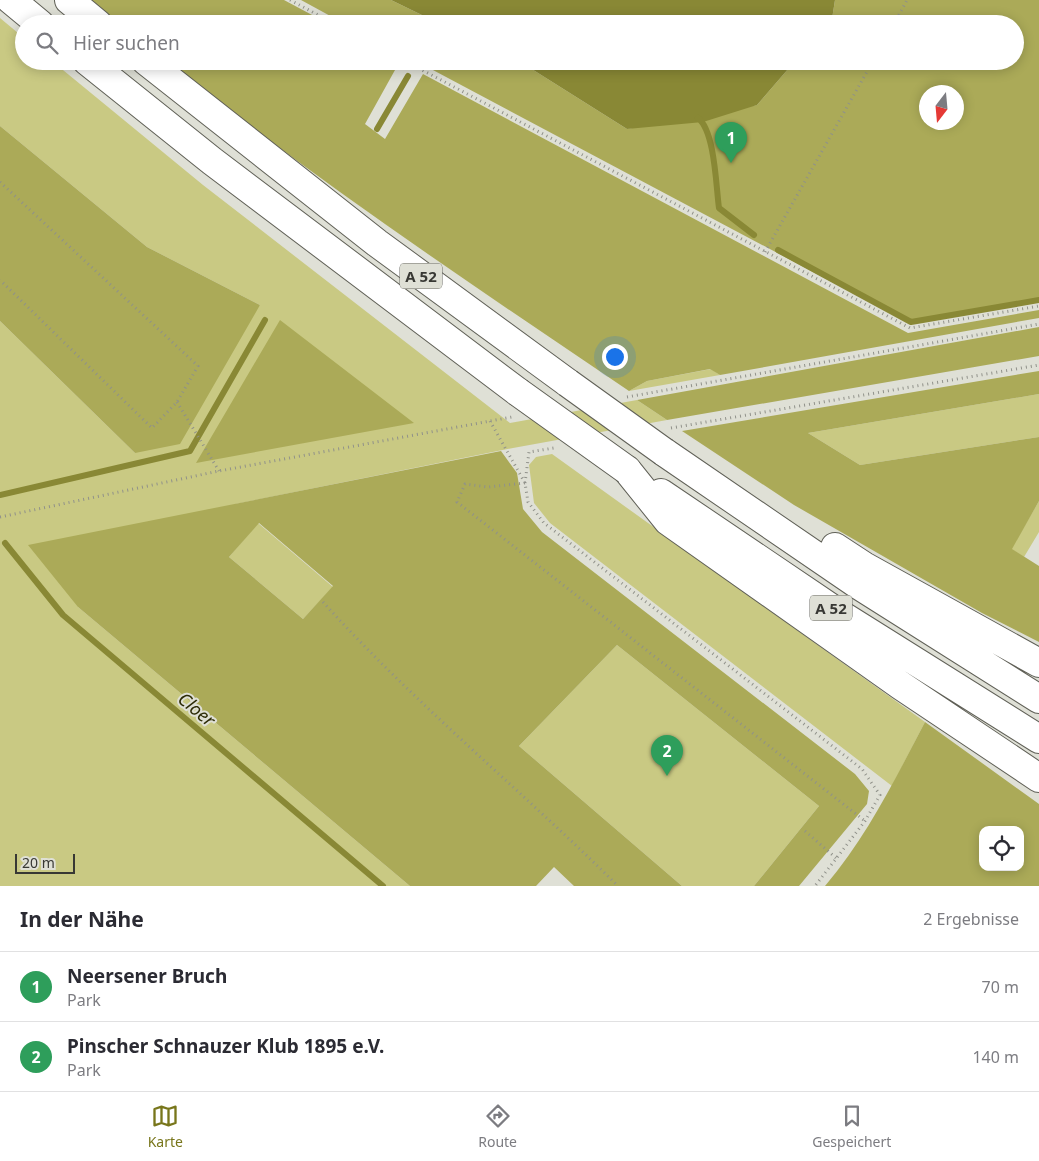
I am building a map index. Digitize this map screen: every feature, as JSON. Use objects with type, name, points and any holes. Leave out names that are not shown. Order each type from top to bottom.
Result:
[{"type":"highway","points":[[11,0],[29,15]]},
{"type":"highway","points":[[69,0],[87,15]]},
{"type":"highway","name":"A 52","points":[[98,70],[219,166],[518,392],[627,470],[843,616],[1039,739]]},
{"type":"highway","name":"A 52","points":[[157,70],[362,231],[568,384],[665,440],[860,586],[1039,699]]},
{"type":"highway","points":[[665,440],[745,488],[864,566],[1039,663]]},
{"type":"highway","points":[[627,470],[668,522],[961,727],[1039,778]]},
{"type":"highway","points":[[966,622],[1039,652]]},
{"type":"highway","points":[[961,727],[1039,793]]},
{"type":"path","points":[[290,0],[318,15]]},
{"type":"path","points":[[899,15],[907,0]]},
{"type":"path","points":[[423,70],[910,328],[1039,306]]},
{"type":"path","points":[[765,252],[868,70]]},
{"type":"path","points":[[0,182],[198,366],[177,402],[152,428],[0,280]]},
{"type":"path","points":[[665,440],[1039,366]]},
{"type":"path","points":[[177,402],[187,414],[219,471]]},
{"type":"path","points":[[490,421],[525,484]]},
{"type":"path","points":[[558,447],[529,452],[525,484],[528,502],[544,523],[862,769],[880,795],[865,821],[815,886]]},
{"type":"path","points":[[525,484],[488,487],[465,484],[456,502],[865,821]]},
{"type":"path","points":[[323,602],[371,655],[546,816],[618,886]]},
{"type":"path","points":[[804,831],[836,858]]},
{"type":"shaded area","points":[[90,0],[284,0],[312,15],[109,15]]},
{"type":"shaded area","points":[[301,0],[391,0],[422,15],[328,15]]},
{"type":"shaded area","points":[[391,0],[835,0],[833,15],[422,15]]},
{"type":"shaded area","points":[[835,0],[1039,0],[1039,302],[911,324],[433,70],[533,70],[627,129],[757,105],[787,70],[1024,70],[1024,15],[833,15]]},
{"type":"shaded area","points":[[0,18],[15,30],[15,70],[63,70],[203,185],[510,423],[637,400],[667,420],[513,448],[236,504],[78,607],[410,886],[0,886],[0,321],[135,453],[260,305],[147,247],[0,126]]},
{"type":"shaded area","points":[[178,70],[395,70],[365,124],[385,139],[423,74],[908,333],[1039,310],[1039,318],[720,375],[710,369],[647,381],[629,391],[336,189]]},
{"type":"shaded area","points":[[533,70],[787,70],[757,105],[703,122],[627,129]]},
{"type":"shaded area","points":[[0,126],[147,247],[260,305],[180,444],[135,453],[0,321]]},
{"type":"shaded area","points":[[280,320],[414,423],[196,463]]},
{"type":"shaded area","points":[[1039,327],[1039,356],[667,420],[637,400]]},
{"type":"shaded area","points":[[711,369],[720,375],[629,391],[647,381]]},
{"type":"shaded area","points":[[1039,371],[1039,394],[808,433],[860,465],[1039,437],[1039,501],[1012,549],[1039,566],[1039,642],[982,613],[794,505],[682,431]]},
{"type":"shaded area","points":[[1039,394],[1039,437],[860,465],[808,433]]},
{"type":"shaded area","points":[[501,451],[517,473],[523,509],[542,532],[855,774],[869,791],[867,804],[799,886],[754,886],[819,806],[617,645],[519,746],[682,886],[574,886],[554,867],[536,886],[410,886],[78,607],[28,545]],"holes":[[[259,523],[333,586],[303,619],[229,557]]]},
{"type":"shaded area","points":[[552,454],[925,722],[892,786],[550,523],[534,503],[529,465],[536,457]]},
{"type":"shaded area","points":[[1039,501],[1039,532],[1024,557],[1011,549]]},
{"type":"shaded area","points":[[258,523],[333,587],[303,619],[229,557]]},
{"type":"shaded area","points":[[617,645],[819,806],[754,886],[682,886],[519,746]]},
{"type":"shaded area","points":[[925,722],[1039,804],[1039,886],[825,886],[854,847],[891,786]]},
{"type":"waterway","points":[[377,129],[408,76]]},
{"type":"waterway","points":[[698,118],[704,125],[711,147],[719,208],[754,235]]},
{"type":"waterway","points":[[778,250],[911,322],[1039,300]]},
{"type":"waterway","points":[[0,495],[190,451],[265,320]]},
{"type":"waterway","name":"Cloer","points":[[5,543],[63,615],[383,886]]},
{"type":"place","name":"Neersener Bruch","points":[[731,163]]},
{"type":"place","name":"Pinscher Schnauzer Klub 1895 e.V.","points":[[667,776]]}]
